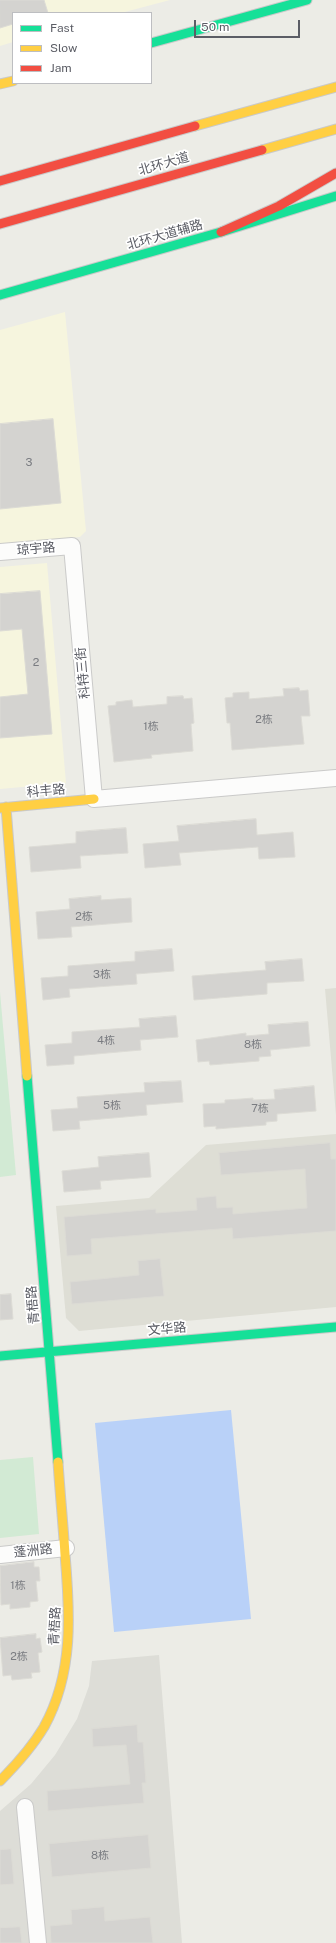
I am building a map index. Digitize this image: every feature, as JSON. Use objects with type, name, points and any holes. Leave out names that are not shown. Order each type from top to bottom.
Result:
[{"type":"main road","points":[[152,43],[284,3],[307,0]]},
{"type":"main road","points":[[0,84],[12,81]]},
{"type":"main road","points":[[0,181],[336,87]]},
{"type":"main road","name":"北环大道","points":[[0,224],[336,128]]},
{"type":"main road","points":[[221,232],[279,206],[336,173]]},
{"type":"main road","name":"北环大道辅路","points":[[0,295],[221,232],[336,196]]},
{"type":"main road","name":"科丰路","points":[[3,808],[94,799]]},
{"type":"main road","name":"青梧路","points":[[0,1781],[36,1742],[48,1722],[56,1701],[69,1638],[69,1592],[66,1548],[3,808]]},
{"type":"main road","name":"文华路","points":[[0,1356],[50,1353],[336,1327]]},
{"type":"street","name":"琼宇路","points":[[0,552],[72,546]]},
{"type":"street","name":"科特三街","points":[[72,546],[94,799]]},
{"type":"street","points":[[94,799],[336,778]]},
{"type":"street","name":"蓬洲路","points":[[0,1555],[66,1548]]},
{"type":"street","points":[[25,1807],[38,1943]]},
{"type":"shaded area","points":[[0,0],[170,0],[125,12],[12,12],[12,42],[0,46]]},
{"type":"shaded area","points":[[65,312],[86,531],[80,537],[0,544],[0,330]]},
{"type":"shaded area","points":[[47,563],[66,783],[0,789],[0,567]]},
{"type":"shaded area","points":[[336,988],[336,1115],[325,989]]},
{"type":"shaded area","points":[[0,992],[16,1175],[0,1177]]},
{"type":"shaded area","points":[[336,1134],[336,1307],[79,1331],[66,1318],[56,1206],[149,1198],[206,1145]]},
{"type":"shaded area","points":[[33,1457],[39,1534],[0,1538],[0,1460]]},
{"type":"shaded area","points":[[159,1655],[182,1943],[0,1943],[0,1811],[31,1784],[55,1755],[77,1719],[89,1686],[92,1661]]},
{"type":"water","points":[[231,1410],[251,1619],[114,1632],[95,1423]]},
{"type":"building","points":[[0,0],[44,0],[48,12],[12,12],[12,24],[0,28]]},
{"type":"building","points":[[53,419],[61,503],[0,509],[0,424]]},
{"type":"building","points":[[40,591],[52,734],[0,738],[0,697],[28,694],[22,629],[0,631],[0,594]]},
{"type":"building","points":[[299,688],[300,691],[308,690],[310,716],[301,716],[304,744],[232,750],[230,723],[227,723],[225,698],[233,697],[233,693],[249,692],[249,699],[284,696],[283,689]]},
{"type":"building","points":[[183,696],[184,699],[192,698],[194,723],[191,724],[193,751],[151,755],[152,758],[114,762],[108,706],[116,705],[116,702],[132,700],[133,707],[167,704],[167,697]]},
{"type":"building","points":[[256,819],[257,835],[293,832],[295,857],[259,859],[258,847],[179,853],[181,865],[145,868],[143,844],[179,841],[177,826]]},
{"type":"building","points":[[126,828],[128,853],[80,856],[81,868],[31,872],[29,847],[76,843],[76,832]]},
{"type":"building","points":[[101,896],[101,900],[131,898],[132,922],[71,927],[72,937],[38,939],[36,912],[70,909],[69,899]]},
{"type":"building","points":[[172,949],[174,971],[136,974],[137,984],[69,989],[70,997],[43,1000],[41,978],[68,976],[68,966],[135,961],[135,952]]},
{"type":"building","points":[[302,959],[304,981],[267,983],[267,994],[194,1000],[192,976],[266,970],[265,962]]},
{"type":"building","points":[[176,1016],[178,1037],[140,1040],[141,1050],[74,1056],[74,1064],[47,1066],[45,1045],[72,1043],[72,1032],[140,1027],[139,1019]]},
{"type":"building","points":[[308,1022],[310,1046],[270,1050],[271,1056],[259,1057],[259,1061],[210,1065],[209,1061],[198,1062],[196,1040],[246,1033],[246,1036],[269,1034],[268,1025]]},
{"type":"building","points":[[181,1081],[183,1102],[146,1105],[147,1115],[79,1121],[80,1129],[53,1131],[51,1110],[78,1108],[77,1097],[145,1092],[144,1083]]},
{"type":"building","points":[[314,1086],[316,1111],[277,1114],[277,1121],[266,1122],[266,1125],[216,1129],[216,1126],[204,1127],[203,1104],[225,1103],[225,1100],[253,1098],[253,1100],[275,1099],[274,1090]]},
{"type":"building","points":[[330,1143],[331,1159],[336,1159],[336,1231],[233,1239],[232,1228],[91,1239],[92,1254],[67,1256],[64,1217],[156,1209],[156,1213],[197,1210],[196,1198],[216,1196],[217,1208],[233,1207],[233,1214],[307,1208],[305,1169],[221,1175],[219,1153]]},
{"type":"building","points":[[149,1153],[151,1177],[100,1181],[101,1189],[64,1192],[62,1171],[99,1167],[98,1157]]},
{"type":"building","points":[[160,1259],[164,1296],[72,1304],[70,1282],[139,1275],[138,1261]]},
{"type":"building","points":[[11,1294],[13,1319],[0,1320],[0,1295]]},
{"type":"building","points":[[34,1562],[34,1567],[39,1567],[40,1581],[36,1581],[38,1601],[30,1602],[30,1607],[10,1609],[10,1604],[1,1605],[0,1566]]},
{"type":"building","points":[[36,1634],[36,1639],[40,1638],[42,1652],[38,1653],[40,1672],[31,1673],[32,1678],[12,1680],[11,1675],[3,1676],[0,1638]]},
{"type":"building","points":[[137,1725],[138,1742],[143,1742],[146,1783],[142,1783],[144,1803],[48,1811],[47,1791],[130,1784],[126,1745],[93,1747],[92,1729]]},
{"type":"building","points":[[148,1835],[151,1868],[52,1877],[49,1844]]},
{"type":"building","points":[[11,1849],[14,1884],[0,1885],[0,1850]]},
{"type":"building","points":[[104,1907],[105,1921],[150,1917],[153,1943],[51,1943],[50,1926],[72,1924],[71,1910]]},
{"type":"building","points":[[20,1927],[22,1943],[0,1943],[0,1928]]},
{"type":"traffic: fast","points":[[152,43],[307,0]]},
{"type":"traffic: fast","points":[[0,295],[221,232],[336,196]]},
{"type":"traffic: fast","points":[[27,1076],[58,1462]]},
{"type":"traffic: fast","points":[[0,1356],[336,1327]]},
{"type":"traffic: slow","points":[[0,84],[12,81]]},
{"type":"traffic: slow","points":[[195,126],[336,87]]},
{"type":"traffic: slow","points":[[262,150],[336,129]]},
{"type":"traffic: slow","points":[[0,808],[94,799]]},
{"type":"traffic: slow","points":[[6,807],[27,1076]]},
{"type":"traffic: slow","points":[[0,1781],[24,1755],[44,1727],[54,1706],[61,1685],[65,1664],[68,1642],[68,1598],[58,1462]]},
{"type":"traffic: jam","points":[[0,181],[195,126]]},
{"type":"traffic: jam","points":[[0,224],[262,150]]},
{"type":"traffic: jam","points":[[221,232],[279,206],[336,173]]}]
